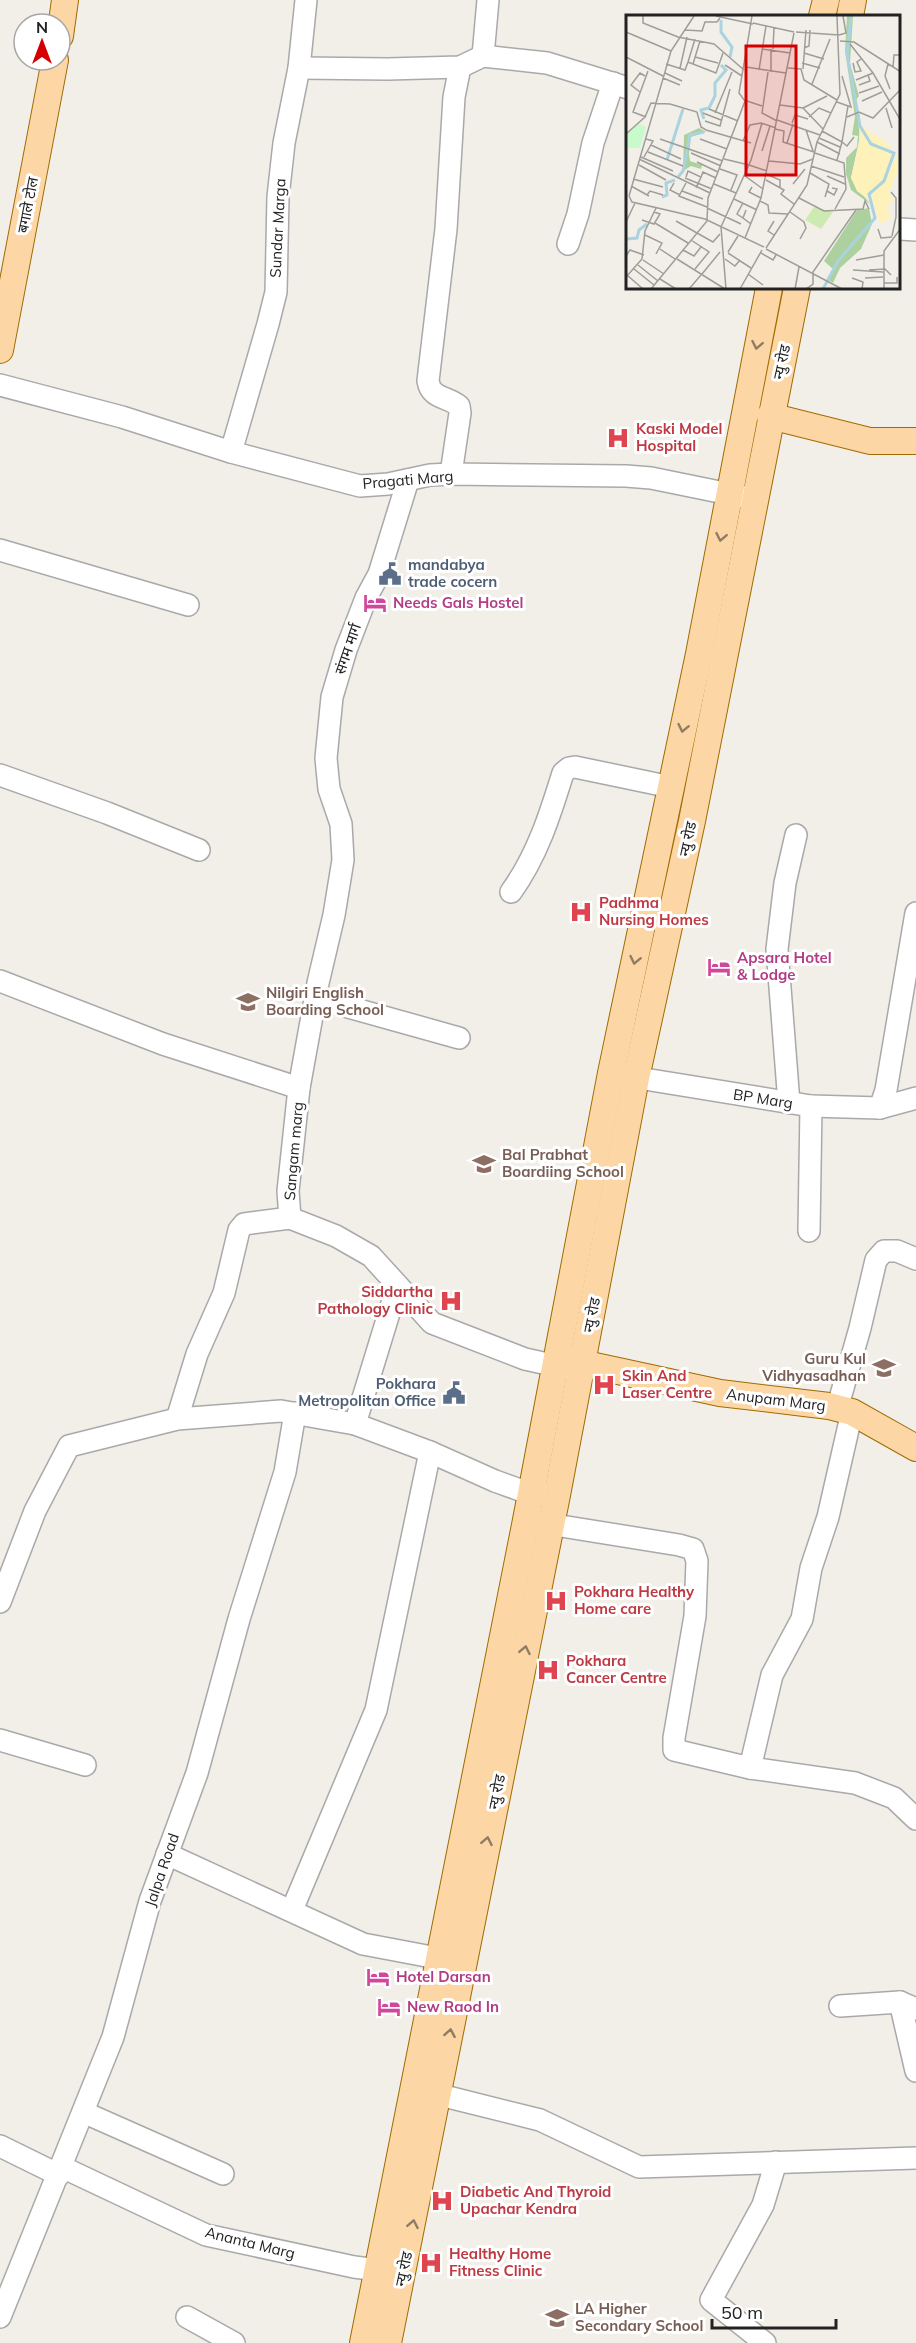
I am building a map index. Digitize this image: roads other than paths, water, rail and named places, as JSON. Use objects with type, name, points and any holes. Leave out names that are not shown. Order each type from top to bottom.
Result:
[{"type":"main road","points":[[822,15],[826,0]]},
{"type":"main road","points":[[850,15],[853,0]]},
{"type":"main road","name":"बगाले टोल","points":[[0,350],[53,72]]},
{"type":"main road","name":"न्यु रोड","points":[[538,1522],[557,1495],[569,1364],[611,1073],[671,787],[769,290]]},
{"type":"main road","name":"न्यु रोड","points":[[364,2337],[413,2089],[451,1961],[538,1522],[532,1492],[569,1364],[636,1078],[692,821],[797,290]]},
{"type":"main road","points":[[770,416],[870,441],[916,441]]},
{"type":"main road","name":"Anupam Marg","points":[[569,1364],[720,1393],[844,1410],[916,1448]]},
{"type":"main road","name":"न्यु रोड","points":[[391,2342],[439,2095],[451,1961]]},
{"type":"street","name":"Sundar Marga","points":[[231,452],[276,292],[278,197],[284,143],[299,68],[306,0]]},
{"type":"street","points":[[483,56],[488,0]]},
{"type":"street","points":[[299,68],[460,67],[483,56],[547,63],[621,86],[592,143],[578,214],[568,244]]},
{"type":"street","points":[[450,474],[460,413],[459,406],[435,395],[429,390],[428,381],[446,229],[454,97],[460,67]]},
{"type":"street","points":[[901,228],[916,230]]},
{"type":"street","name":"Pragati Marg","points":[[0,385],[122,417],[231,452],[360,486],[450,474],[627,476],[651,478],[756,500]]},
{"type":"street","name":"संगम मार्ग","points":[[341,824],[329,789],[326,758],[332,697],[346,650],[366,598],[379,574],[408,480]]},
{"type":"street","points":[[0,550],[188,605]]},
{"type":"street","points":[[511,892],[526,871],[548,822],[563,773],[569,768],[575,766],[671,787]]},
{"type":"street","points":[[0,775],[107,813],[199,850]]},
{"type":"street","name":"Sangam marg","points":[[341,824],[343,860],[300,1088],[288,1191],[290,1218],[336,1236],[371,1256],[432,1323],[525,1359],[569,1364]]},
{"type":"street","points":[[789,1103],[777,949],[785,883],[796,835]]},
{"type":"street","points":[[880,1108],[886,1090],[916,913]]},
{"type":"street","points":[[0,981],[163,1044],[300,1088]]},
{"type":"street","points":[[316,998],[459,1038]]},
{"type":"street","name":"BP Marg","points":[[611,1073],[810,1106],[880,1108],[916,1098]]},
{"type":"street","points":[[809,1231],[810,1106]]},
{"type":"street","points":[[177,1419],[197,1354],[224,1293],[239,1230],[244,1224],[290,1218]]},
{"type":"street","points":[[750,1768],[772,1675],[802,1619],[812,1568],[828,1517],[844,1410],[876,1260],[884,1251],[897,1251],[916,1259]]},
{"type":"street","points":[[355,1424],[397,1287]]},
{"type":"street","points":[[0,1602],[34,1511],[69,1446],[177,1419],[281,1411],[355,1424],[430,1452],[495,1481],[532,1492],[557,1495]]},
{"type":"street","name":"Jalpa Road","points":[[0,2317],[114,2037],[150,1900],[197,1773],[239,1619],[285,1472],[295,1413]]},
{"type":"street","points":[[292,1910],[376,1710],[430,1452]]},
{"type":"street","points":[[538,1522],[693,1549],[697,1561],[695,1616],[674,1737],[674,1750],[750,1768],[855,1783],[894,1798],[916,1819]]},
{"type":"street","points":[[0,1740],[85,1765]]},
{"type":"street","points":[[166,1854],[363,1944],[451,1961]]},
{"type":"street","points":[[840,2006],[908,2006],[916,2072]]},
{"type":"street","points":[[413,2089],[540,2120],[639,2167],[916,2158]]},
{"type":"street","points":[[83,2112],[223,2174]]},
{"type":"street","name":"Ananta Marg","points":[[0,2146],[206,2235],[354,2267],[378,2270]]},
{"type":"street","points":[[765,2343],[711,2300],[763,2205],[776,2162]]},
{"type":"street","points":[[187,2318],[234,2343]]},
{"type":"street","points":[[364,2337],[391,2342]]},
{"type":"place","name":"Kaski Model Hospital","points":[[618,438]]},
{"type":"place","name":"mandabya trade cocern","points":[[390,574]]},
{"type":"place","name":"Needs Gals Hostel","points":[[375,603]]},
{"type":"place","name":"Padhma Nursing Homes","points":[[581,912]]},
{"type":"place","name":"Apsara Hotel & Lodge","points":[[719,967]]},
{"type":"place","name":"Nilgiri English Boarding School","points":[[248,1002]]},
{"type":"place","name":"Bal Prabhat Boardiing School","points":[[484,1164]]},
{"type":"place","name":"Siddartha Pathology Clinic","points":[[451,1301]]},
{"type":"place","name":"Guru Kul Vidhyasadhan","points":[[884,1368]]},
{"type":"place","name":"Skin And Laser Centre","points":[[604,1385]]},
{"type":"place","name":"Pokhara Metropolitan Office","points":[[454,1393]]},
{"type":"place","name":"Pokhara Healthy Home care","points":[[556,1601]]},
{"type":"place","name":"Pokhara Cancer Centre","points":[[548,1670]]},
{"type":"place","name":"Hotel Darsan","points":[[378,1977]]},
{"type":"place","name":"New Raod In","points":[[389,2007]]},
{"type":"place","name":"Diabetic And Thyroid Upachar Kendra","points":[[442,2201]]},
{"type":"place","name":"Healthy Home Fitness Clinic","points":[[431,2263]]},
{"type":"place","name":"LA Higher Secondary School","points":[[557,2318]]}]
